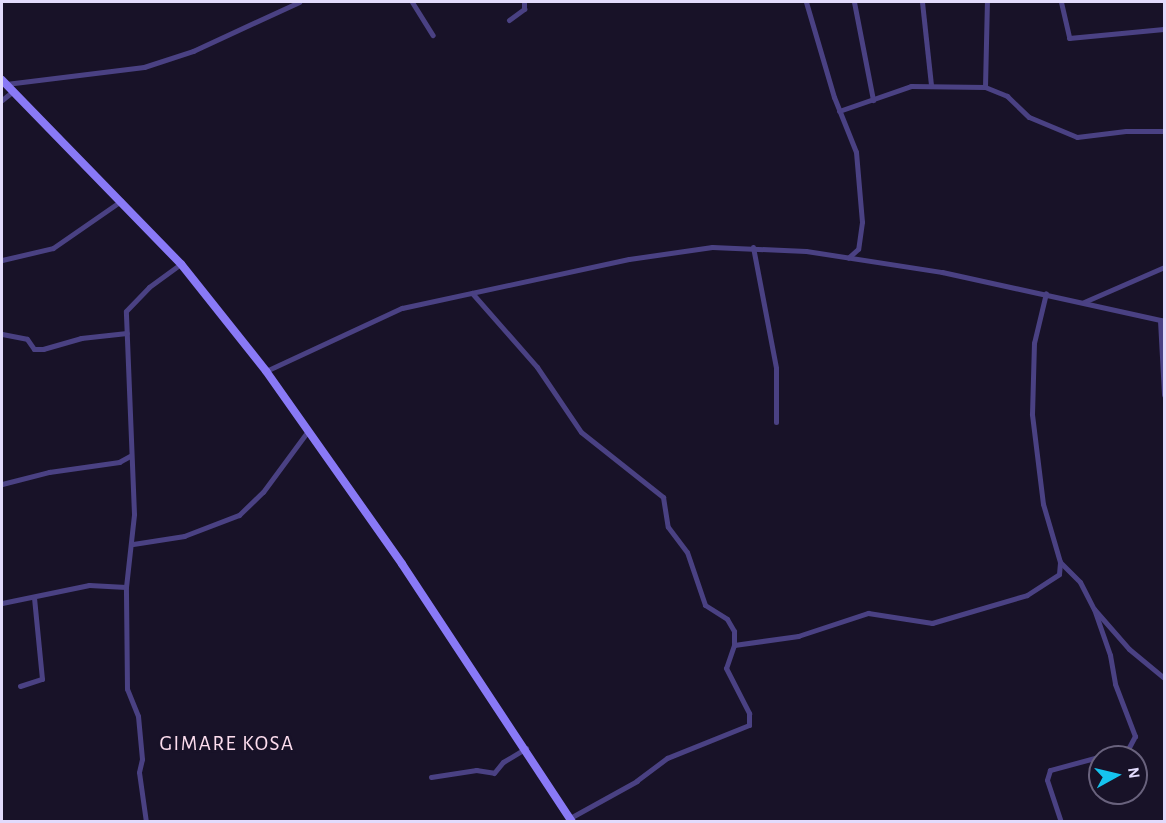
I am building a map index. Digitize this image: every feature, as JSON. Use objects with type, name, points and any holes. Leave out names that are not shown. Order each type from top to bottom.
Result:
[{"type":"street","points":[[4,82],[144,67],[193,51],[299,2]]},
{"type":"street","points":[[412,2],[433,35]]},
{"type":"street","points":[[509,20],[524,9],[524,2]]},
{"type":"street","points":[[806,2],[839,111],[856,152],[862,210],[858,249],[863,261]]},
{"type":"street","points":[[854,2],[873,100]]},
{"type":"street","points":[[922,2],[931,85]]},
{"type":"street","points":[[985,87],[987,2]]},
{"type":"street","points":[[1061,2],[1069,38],[1164,28]]},
{"type":"street","points":[[4,82],[181,264],[267,371],[526,748],[571,820],[637,781],[667,758],[749,725],[748,713],[726,668],[734,645],[732,626],[705,605],[687,552],[668,527],[663,497],[581,432],[537,367],[472,293]]},
{"type":"street","points":[[839,111],[901,89],[931,85],[985,87],[1007,96],[1029,117],[1077,137],[1106,132],[1164,131]]},
{"type":"street","points":[[2,100],[13,91]]},
{"type":"street","points":[[2,260],[53,248],[121,201]]},
{"type":"street","points":[[267,371],[402,308],[629,259],[712,247],[753,246],[848,258],[1046,293],[1162,320],[1164,395]]},
{"type":"street","points":[[753,246],[776,368],[776,422]]},
{"type":"street","points":[[848,258],[858,249]]},
{"type":"street","points":[[146,822],[139,772],[142,759],[138,716],[127,689],[126,587],[133,544],[130,456],[132,420],[126,309],[181,264]]},
{"type":"street","points":[[1084,302],[1164,267]]},
{"type":"street","points":[[734,645],[798,636],[868,613],[921,624],[968,615],[1027,595],[1059,574],[1060,562],[1043,504],[1032,414],[1034,343],[1046,293]]},
{"type":"street","points":[[2,334],[27,339],[34,349],[43,349],[81,338],[128,333]]},
{"type":"street","points":[[133,544],[184,536],[239,515],[263,492],[308,430]]},
{"type":"street","points":[[2,484],[49,472],[119,462],[130,456]]},
{"type":"street","points":[[1060,562],[1080,582],[1094,609],[1135,741],[1128,749],[1050,770],[1047,780],[1060,822]]},
{"type":"street","points":[[2,603],[89,585],[126,587]]},
{"type":"street","points":[[20,686],[42,679],[34,598]]},
{"type":"street","points":[[1094,609],[1129,649],[1164,678]]},
{"type":"street","points":[[431,777],[476,770],[494,773],[503,762],[526,748]]},
{"type":"district","name":"GIMARE KOSA","points":[[227,744]]}]
